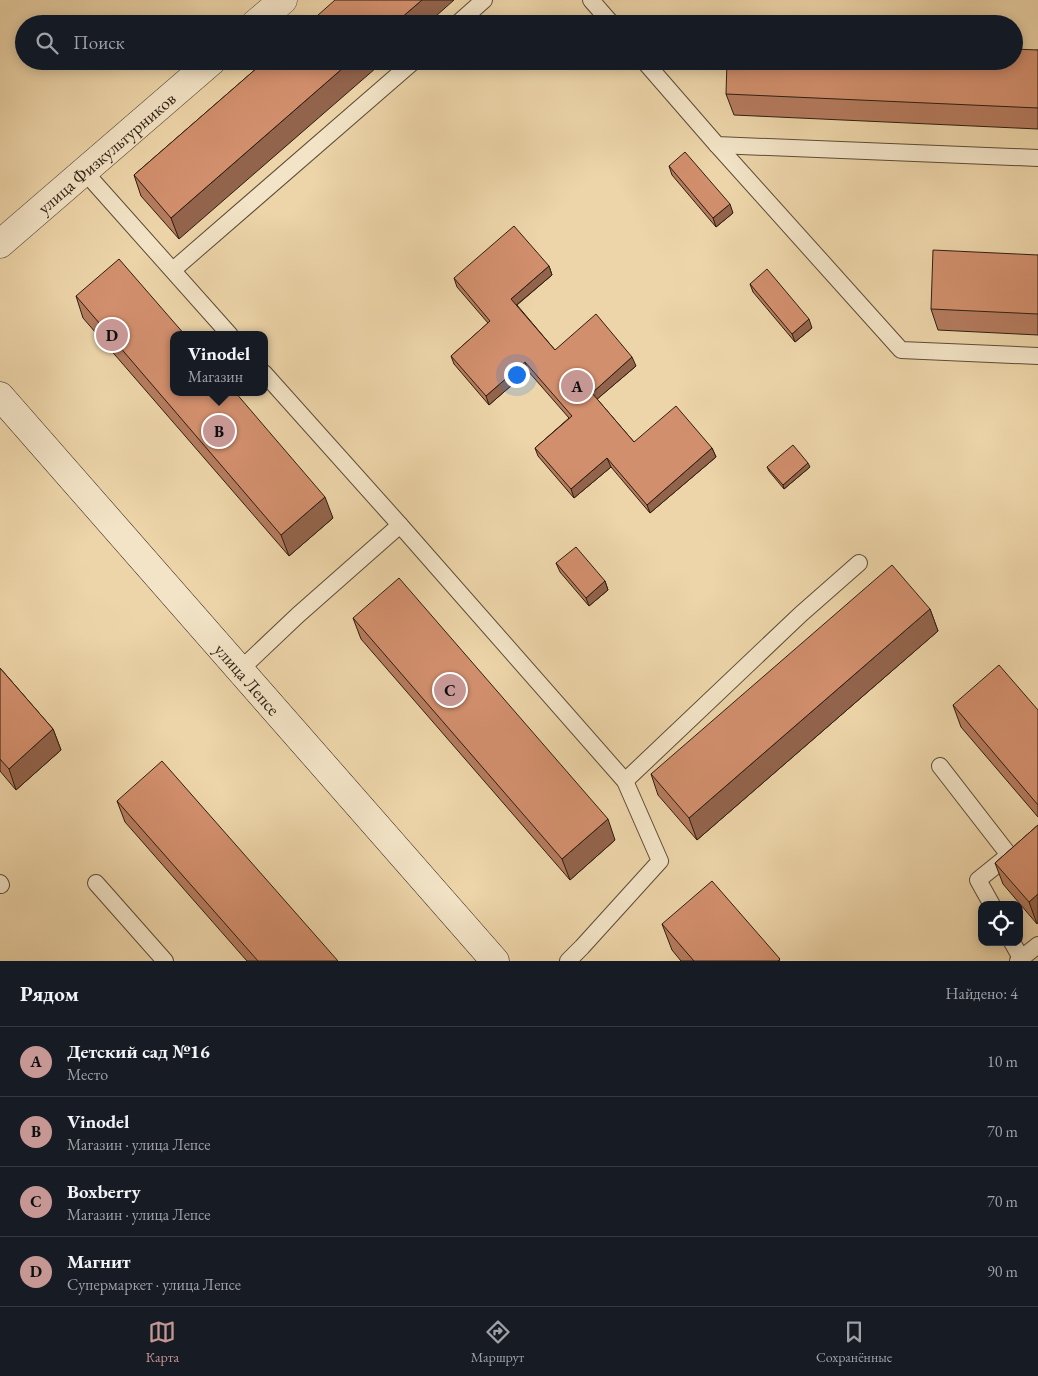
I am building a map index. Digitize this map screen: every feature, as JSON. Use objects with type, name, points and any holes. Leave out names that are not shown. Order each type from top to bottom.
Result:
[{"type":"main road","points":[[266,15],[283,0]]},
{"type":"main road","name":"улица Физкультурников","points":[[0,244],[202,70]]},
{"type":"main road","name":"улица Лепсе","points":[[0,396],[241,669],[494,961]]},
{"type":"lane","points":[[467,15],[484,0]]},
{"type":"lane","points":[[591,0],[604,15]]},
{"type":"lane","points":[[173,270],[404,70]]},
{"type":"lane","points":[[652,70],[901,350],[1038,356]]},
{"type":"lane","points":[[717,144],[1038,158]]},
{"type":"lane","points":[[84,171],[226,331]]},
{"type":"lane","points":[[268,377],[624,781],[660,861],[568,961]]},
{"type":"lane","points":[[241,669],[298,615],[400,525]]},
{"type":"lane","points":[[624,781],[801,614],[859,562]]},
{"type":"lane","points":[[940,766],[1009,855],[978,880],[990,901]]},
{"type":"lane","points":[[96,883],[165,961]]},
{"type":"lane","points":[[1014,946],[1020,960],[1038,945]]},
{"type":"building","points":[[335,0],[422,0],[404,15],[318,15]]},
{"type":"building","points":[[1023,49],[1038,50],[1038,108],[726,94],[727,70],[1023,70]]},
{"type":"building","points":[[255,70],[341,70],[171,218],[134,175]]},
{"type":"building","points":[[685,152],[730,204],[713,218],[669,166]]},
{"type":"building","points":[[514,226],[549,266],[511,299],[555,350],[596,314],[632,357],[592,393],[634,442],[676,406],[712,448],[647,505],[607,458],[571,489],[535,448],[572,416],[525,362],[486,396],[451,356],[490,321],[454,278]]},
{"type":"building","points":[[933,250],[1038,255],[1038,314],[931,309]]},
{"type":"building","points":[[119,259],[182,331],[170,331],[170,396],[238,396],[325,497],[281,535],[76,296]]},
{"type":"building","points":[[767,269],[809,319],[792,334],[750,284]]},
{"type":"building","points":[[793,445],[808,463],[783,485],[767,467]]},
{"type":"building","points":[[576,547],[605,581],[586,598],[556,563]]},
{"type":"building","points":[[892,565],[930,609],[689,818],[651,774]]},
{"type":"building","points":[[399,578],[608,819],[562,859],[353,618]]},
{"type":"building","points":[[999,665],[1038,710],[1038,805],[953,705]]},
{"type":"building","points":[[0,668],[53,729],[9,769],[0,759]]},
{"type":"building","points":[[162,761],[338,961],[258,961],[117,801]]},
{"type":"building","points":[[1038,825],[1038,894],[1029,902],[995,863]]},
{"type":"building","points":[[712,881],[780,959],[778,961],[694,961],[662,924]]},
{"type":"place","name":"Магнит","points":[[112,335]]},
{"type":"place","name":"Детский сад №16","points":[[577,386]]},
{"type":"place","name":"Vinodel","points":[[219,431]]},
{"type":"place","name":"Boxberry","points":[[450,690]]}]
